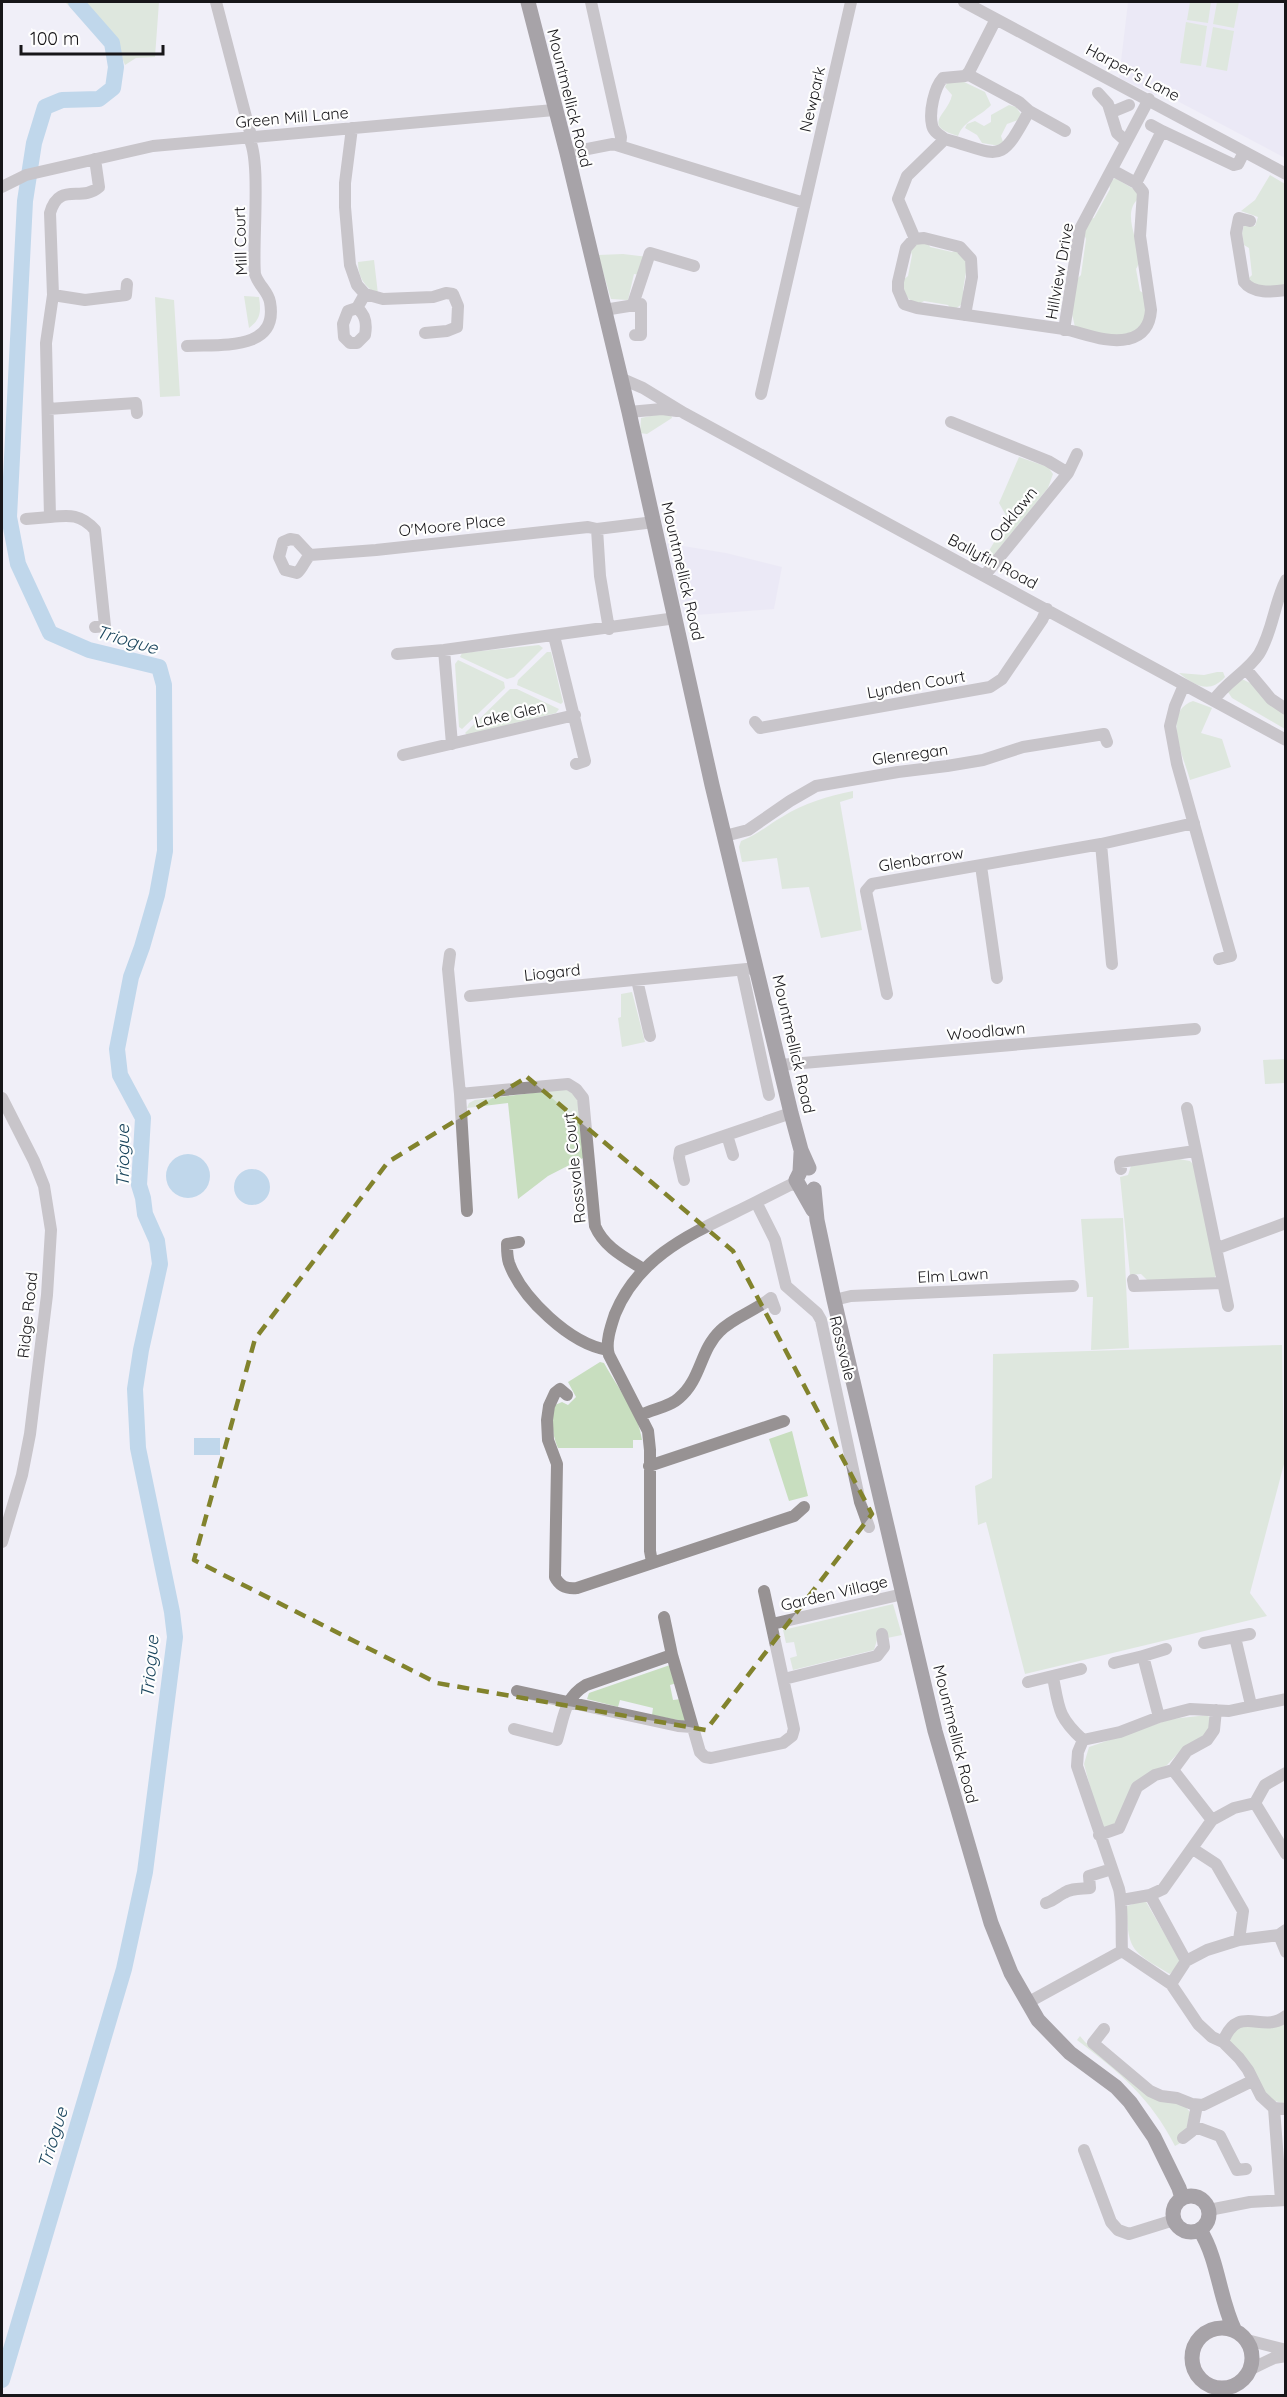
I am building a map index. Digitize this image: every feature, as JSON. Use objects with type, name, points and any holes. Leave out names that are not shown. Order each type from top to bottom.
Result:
[{"type":"main road","name":"Mountmellick Road","points":[[528,2],[629,412],[725,836],[749,969],[780,1065],[801,1150],[805,1181],[817,1220],[935,1731],[980,1890],[1011,1973],[1027,2003],[1050,2035],[1116,2087],[1141,2116],[1159,2147],[1182,2198]]},
{"type":"main road","points":[[1198,2197],[1203,2200],[1209,2210],[1208,2221],[1200,2230],[1185,2231],[1176,2225],[1174,2207],[1182,2198],[1198,2197]]},
{"type":"main road","points":[[1200,2230],[1209,2247],[1222,2291],[1227,2315],[1251,2349],[1251,2369],[1241,2382],[1226,2392],[1219,2389],[1207,2389],[1197,2376],[1191,2358],[1193,2348],[1218,2315],[1222,2291]]},
{"type":"main road","points":[[1205,2333],[1215,2328],[1225,2328],[1241,2335]]},
{"type":"street","points":[[216,2],[249,136]]},
{"type":"street","points":[[591,2],[621,137],[620,146]]},
{"type":"street","name":"Newpark","points":[[761,394],[851,2]]},
{"type":"street","name":"Harper's Lane","points":[[964,2],[1286,174]]},
{"type":"street","points":[[996,19],[967,74],[943,78],[937,88],[932,126],[935,132],[945,139],[988,152],[1004,150],[1014,140],[1029,111]]},
{"type":"street","points":[[967,74],[1019,102],[1029,111],[1065,131]]},
{"type":"street","points":[[1098,93],[1112,112],[1113,126],[1126,141]]},
{"type":"street","name":"Hillview Drive","points":[[1136,183],[1143,196],[1140,230],[1151,310],[1148,326],[1136,337],[1121,340],[1064,330],[1080,229],[1149,99]]},
{"type":"street","points":[[1112,112],[1129,105]]},
{"type":"street","name":"Green Mill Lane","points":[[2,187],[18,178],[144,148],[249,136],[554,111]]},
{"type":"street","points":[[352,128],[345,183],[346,234],[353,276],[365,294],[383,299],[453,294],[458,306],[457,327],[447,331],[424,333]]},
{"type":"street","points":[[1112,170],[1136,183],[1156,128],[1234,165],[1238,164],[1244,152]]},
{"type":"street","name":"Mill Court","points":[[188,346],[250,341],[263,335],[271,322],[269,297],[255,274],[254,169],[253,146],[249,136]]},
{"type":"street","points":[[915,239],[898,199],[907,176],[945,139]]},
{"type":"street","points":[[567,153],[613,144],[804,203]]},
{"type":"street","points":[[50,517],[46,343],[53,295],[50,213],[53,201],[60,195],[94,192],[99,187],[95,159]]},
{"type":"street","points":[[1250,222],[1239,218],[1236,233],[1244,282],[1249,288],[1257,291],[1286,290]]},
{"type":"street","points":[[965,315],[973,267],[967,253],[960,247],[924,238],[915,239],[906,248],[897,282],[904,303],[965,315],[1064,330]]},
{"type":"street","points":[[633,304],[650,253],[694,266]]},
{"type":"street","points":[[53,295],[85,300],[126,296],[127,284]]},
{"type":"street","points":[[357,308],[365,294]]},
{"type":"street","points":[[603,310],[641,304],[641,335],[635,335]]},
{"type":"street","name":"Ballyfin Road","points":[[620,378],[644,388],[684,413],[1286,740]]},
{"type":"street","points":[[48,409],[136,403],[137,413]]},
{"type":"street","name":"Ballyfin Road","points":[[629,412],[662,409],[684,413]]},
{"type":"street","points":[[951,423],[1048,461],[1068,473]]},
{"type":"street","name":"Oaklawn","points":[[984,575],[1068,473],[1077,454]]},
{"type":"street","points":[[26,519],[67,515],[86,519],[95,530],[105,626],[95,627]]},
{"type":"street","name":"O'Moore Place","points":[[310,555],[376,550],[588,526],[597,529],[654,522]]},
{"type":"street","points":[[597,529],[600,576],[609,629]]},
{"type":"street","points":[[1214,700],[1224,687],[1253,663],[1264,645],[1286,579]]},
{"type":"street","name":"Lynden Court","points":[[755,722],[760,728],[990,687],[1002,679],[1047,609]]},
{"type":"street","points":[[397,654],[609,629],[676,618]]},
{"type":"street","points":[[554,636],[585,761],[576,764]]},
{"type":"street","name":"Lake Glen","points":[[444,650],[452,744]]},
{"type":"street","points":[[1246,669],[1271,699],[1286,709]]},
{"type":"street","points":[[1184,685],[1170,726],[1231,956],[1219,959]]},
{"type":"street","name":"Lake Glen","points":[[404,755],[575,715]]},
{"type":"street","name":"Glenregan","points":[[725,836],[748,830],[789,801],[816,786],[898,771],[983,760],[1023,747],[1104,734],[1107,742]]},
{"type":"street","name":"Glenbarrow","points":[[887,994],[866,891],[872,884],[1101,844],[1194,823]]},
{"type":"street","points":[[1101,844],[1111,964]]},
{"type":"street","name":"Glenbarrow","points":[[981,866],[996,979]]},
{"type":"street","points":[[450,954],[448,969],[460,1094],[467,1211]]},
{"type":"street","points":[[749,969],[769,1095]]},
{"type":"street","name":"Liogard","points":[[470,996],[749,969]]},
{"type":"street","points":[[637,980],[650,1036]]},
{"type":"street","name":"Woodlawn","points":[[780,1065],[1195,1029]]},
{"type":"street","name":"Rossvale Court","points":[[460,1094],[568,1084],[576,1089],[583,1098],[595,1226],[599,1236],[609,1246],[623,1258],[643,1269]]},
{"type":"street","name":"Ridge Road","points":[[2,1098],[26,1141],[38,1169],[44,1186],[51,1230],[47,1295],[30,1434],[22,1475],[2,1542]]},
{"type":"street","points":[[1187,1108],[1218,1248],[1222,1283],[1228,1306]]},
{"type":"street","points":[[684,1180],[679,1158],[680,1151],[791,1113]]},
{"type":"street","points":[[727,1135],[733,1155]]},
{"type":"street","points":[[1121,1169],[1120,1162],[1195,1151]]},
{"type":"street","points":[[652,1562],[648,1431],[608,1350],[610,1329],[622,1297],[643,1269],[668,1248],[790,1185],[805,1181]]},
{"type":"street","name":"Rossvale","points":[[756,1202],[775,1240],[786,1286],[817,1313],[821,1320],[860,1502],[868,1527]]},
{"type":"street","points":[[1218,1248],[1286,1223]]},
{"type":"street","points":[[519,1242],[507,1244],[508,1260],[516,1278],[544,1312],[563,1329],[589,1345],[608,1350]]},
{"type":"street","points":[[1133,1280],[1134,1286],[1222,1283]]},
{"type":"street","name":"Elm Lawn","points":[[834,1300],[851,1296],[1073,1286]]},
{"type":"street","points":[[641,1415],[678,1400],[694,1381],[709,1344],[726,1325],[758,1309],[771,1298],[775,1310]]},
{"type":"street","points":[[567,1395],[560,1389],[555,1393],[549,1406],[547,1420],[548,1440],[557,1464],[555,1577],[558,1582],[568,1588],[577,1588],[794,1516],[804,1507]]},
{"type":"street","points":[[649,1466],[784,1421]]},
{"type":"street","name":"Garden Village","points":[[664,1617],[699,1752],[711,1758],[783,1743],[792,1736],[794,1729],[764,1590]]},
{"type":"street","name":"Garden Village","points":[[772,1624],[903,1594]]},
{"type":"street","points":[[784,1679],[877,1656],[884,1647],[882,1634]]},
{"type":"street","points":[[1204,1643],[1250,1634]]},
{"type":"street","points":[[1235,1637],[1251,1705]]},
{"type":"street","points":[[1114,1663],[1167,1649]]},
{"type":"street","points":[[514,1729],[557,1740],[567,1702],[575,1692],[586,1685],[672,1655]]},
{"type":"street","points":[[1143,1656],[1159,1717]]},
{"type":"street","points":[[1028,1682],[1082,1669]]},
{"type":"street","points":[[1053,1677],[1059,1713],[1066,1724],[1083,1740]]},
{"type":"street","points":[[517,1691],[678,1726],[692,1727]]},
{"type":"street","points":[[1083,1740],[1190,1709],[1229,1711],[1286,1699]]},
{"type":"street","points":[[1099,1835],[1119,1828],[1137,1787],[1155,1775],[1173,1770],[1187,1751],[1207,1740],[1214,1730],[1216,1710]]},
{"type":"street","points":[[1083,1740],[1078,1752],[1077,1766],[1122,1900],[1120,1909],[1122,1950]]},
{"type":"street","points":[[1173,1770],[1212,1820]]},
{"type":"street","points":[[1122,1900],[1150,1895],[1163,1888],[1212,1820],[1234,1808],[1255,1803],[1265,1785],[1286,1773]]},
{"type":"street","points":[[1255,1803],[1285,1855]]},
{"type":"street","points":[[1192,1849],[1216,1864],[1243,1911],[1239,1940]]},
{"type":"street","points":[[1046,1903],[1054,1901],[1071,1890],[1090,1888],[1089,1876],[1112,1869]]},
{"type":"street","points":[[1150,1895],[1186,1961]]},
{"type":"street","points":[[1171,1984],[1186,1961],[1207,1950],[1239,1940],[1282,1933],[1286,1953]]},
{"type":"street","points":[[1027,2003],[1122,1950]]},
{"type":"street","points":[[1122,1950],[1171,1984],[1198,2024],[1212,2037],[1223,2042],[1248,2070],[1261,2096],[1280,2108],[1283,2200],[1250,2202],[1209,2210]]},
{"type":"street","points":[[1223,2042],[1232,2025],[1242,2021],[1253,2023],[1281,2020],[1286,2016]]},
{"type":"street","points":[[1104,2029],[1093,2043],[1150,2091],[1203,2105],[1252,2081]]},
{"type":"street","points":[[1184,2138],[1193,2126],[1197,2105]]},
{"type":"street","points":[[1193,2126],[1220,2136],[1228,2162],[1237,2170],[1246,2169]]},
{"type":"street","points":[[1084,2150],[1111,2222],[1118,2230],[1129,2234],[1174,2220]]},
{"type":"street","points":[[1241,2335],[1286,2350]]},
{"type":"street","points":[[1251,2369],[1274,2358],[1286,2356]]},
{"type":"highlighted area","points":[[527,1077],[733,1251],[872,1514],[706,1730],[437,1683],[194,1560],[255,1339],[388,1162]]},
{"type":"shaded area","points":[[1128,2],[1285,2],[1285,158],[1166,95],[1155,95],[1119,78]]},
{"type":"shaded area","points":[[665,543],[726,553],[782,567],[774,609],[684,616]]},
{"type":"green space","points":[[65,2],[159,2],[155,57],[136,58],[125,65],[120,53]]},
{"type":"green space","points":[[1190,2],[1211,2],[1208,23],[1187,20]]},
{"type":"green space","points":[[1217,2],[1239,2],[1234,28],[1213,24]]},
{"type":"green space","points":[[1186,22],[1207,26],[1201,66],[1180,63]]},
{"type":"green space","points":[[1213,27],[1234,31],[1227,71],[1206,67]]},
{"type":"green space","points":[[960,80],[985,92],[991,105],[968,122],[958,136],[940,128],[938,123],[952,95],[945,87],[948,81]]},
{"type":"green space","points":[[1009,105],[1016,107],[1021,114],[1018,120],[1007,124],[1001,136],[1003,142],[1000,146],[982,143],[977,135],[965,128],[967,124],[975,121],[984,126],[991,122],[991,115]]},
{"type":"green space","points":[[1270,175],[1285,184],[1285,286],[1254,286],[1248,279],[1252,275],[1249,248],[1244,245],[1242,233],[1244,225],[1255,226],[1258,217],[1241,211],[1255,200]]},
{"type":"green space","points":[[1115,178],[1137,191],[1138,199],[1131,215],[1139,253],[1136,269],[1140,291],[1145,294],[1147,308],[1146,320],[1140,330],[1123,336],[1113,336],[1075,327],[1072,314],[1086,239],[1083,232],[1089,219],[1094,218],[1110,189],[1109,183]]},
{"type":"green space","points":[[928,243],[930,247],[952,252],[957,250],[962,253],[970,269],[966,272],[963,290],[965,299],[961,305],[952,310],[948,305],[924,301],[919,304],[908,298],[905,292],[903,280],[908,276],[912,255],[910,249],[914,244]]},
{"type":"green space","points":[[623,254],[648,257],[642,275],[634,274],[628,300],[611,299],[598,255]]},
{"type":"green space","points":[[374,260],[378,294],[366,285],[358,267],[358,262]]},
{"type":"green space","points":[[244,296],[259,297],[259,315],[249,328]]},
{"type":"green space","points":[[155,297],[174,300],[180,396],[160,397]]},
{"type":"green space","points":[[664,413],[671,415],[672,418],[647,434],[640,433],[641,418]]},
{"type":"green space","points":[[1019,457],[1048,467],[1053,474],[1048,488],[985,566],[981,564],[1008,519],[999,503]]},
{"type":"green space","points":[[539,645],[543,648],[514,677],[507,679],[460,657],[462,653]]},
{"type":"green space","points":[[547,652],[551,652],[563,702],[561,704],[517,685],[518,680]]},
{"type":"green space","points":[[458,660],[504,682],[505,688],[462,729],[459,727],[455,664]]},
{"type":"green space","points":[[1223,672],[1225,677],[1208,687],[1191,682],[1179,673],[1204,675]]},
{"type":"green space","points":[[1242,679],[1252,682],[1285,715],[1285,729],[1232,698],[1228,692]]},
{"type":"green space","points":[[510,689],[517,689],[559,709],[556,713],[467,735],[465,733]]},
{"type":"green space","points":[[1193,701],[1212,708],[1201,733],[1222,739],[1231,767],[1190,780],[1176,725],[1183,707]]},
{"type":"green space","points":[[853,791],[853,798],[840,802],[862,930],[821,938],[809,887],[782,889],[777,858],[742,862],[739,847],[741,841],[799,808]]},
{"type":"green space","points":[[632,992],[645,1042],[622,1047],[618,1018],[621,1017],[621,994]]},
{"type":"green space","points":[[1285,1059],[1285,1083],[1265,1084],[1263,1060]]},
{"type":"green space","points":[[565,1089],[577,1096],[585,1157],[548,1176],[518,1199],[508,1103],[467,1108],[469,1103],[475,1100]]},
{"type":"green space","points":[[1179,1159],[1190,1161],[1193,1164],[1217,1274],[1214,1278],[1149,1282],[1141,1274],[1130,1275],[1120,1177],[1128,1175],[1131,1166]]},
{"type":"green space","points":[[1123,1218],[1129,1348],[1091,1350],[1093,1297],[1087,1297],[1081,1219]]},
{"type":"green space","points":[[1282,1345],[1284,1464],[1250,1593],[1267,1616],[1025,1674],[986,1522],[978,1525],[975,1486],[992,1478],[993,1354]]},
{"type":"green space","points":[[600,1362],[604,1363],[632,1410],[642,1440],[633,1440],[633,1448],[558,1448],[553,1427],[555,1405],[562,1402],[568,1405],[576,1397],[568,1382]]},
{"type":"green space","points":[[792,1431],[808,1496],[789,1501],[769,1439]]},
{"type":"green space","points":[[893,1604],[902,1635],[877,1640],[874,1650],[793,1670],[790,1658],[797,1656],[794,1642],[786,1643],[783,1630]]},
{"type":"green space","points":[[670,1665],[677,1683],[670,1685],[673,1700],[681,1699],[685,1720],[683,1721],[652,1715],[653,1708],[620,1700],[618,1707],[587,1699],[589,1693]]},
{"type":"green space","points":[[1208,1715],[1212,1723],[1211,1731],[1183,1748],[1167,1765],[1135,1782],[1118,1825],[1105,1829],[1100,1825],[1084,1764],[1089,1747],[1171,1719]]},
{"type":"green space","points":[[1145,1900],[1181,1962],[1170,1974],[1140,1955],[1131,1941],[1127,1906]]},
{"type":"green space","points":[[1285,2021],[1285,2104],[1268,2099],[1229,2042],[1236,2027]]},
{"type":"green space","points":[[1080,2036],[1122,2069],[1183,2104],[1190,2112],[1184,2141],[1175,2146],[1155,2113],[1133,2087],[1077,2040]]},
{"type":"water","points":[[188,1154],[197,1155],[204,1160],[209,1167],[209,1185],[204,1192],[197,1197],[188,1198],[179,1197],[172,1192],[167,1185],[166,1176],[167,1167],[172,1160],[179,1155]]},
{"type":"water","points":[[252,1169],[265,1174],[270,1187],[265,1200],[252,1205],[239,1200],[234,1187],[239,1174]]},
{"type":"water","points":[[194,1438],[220,1438],[220,1455],[194,1455]]},
{"type":"waterway","name":"Triogue","points":[[2,2380],[124,1969],[145,1872],[175,1637],[172,1612],[138,1448],[135,1389],[160,1264],[157,1241],[145,1214],[139,1185],[143,1118],[120,1075],[117,1049],[131,977],[157,895],[165,851],[164,685],[159,667],[89,650],[50,633],[18,564],[9,517],[25,201],[34,143],[45,107],[62,100],[99,99],[113,88],[116,67],[112,43],[76,2]]}]
